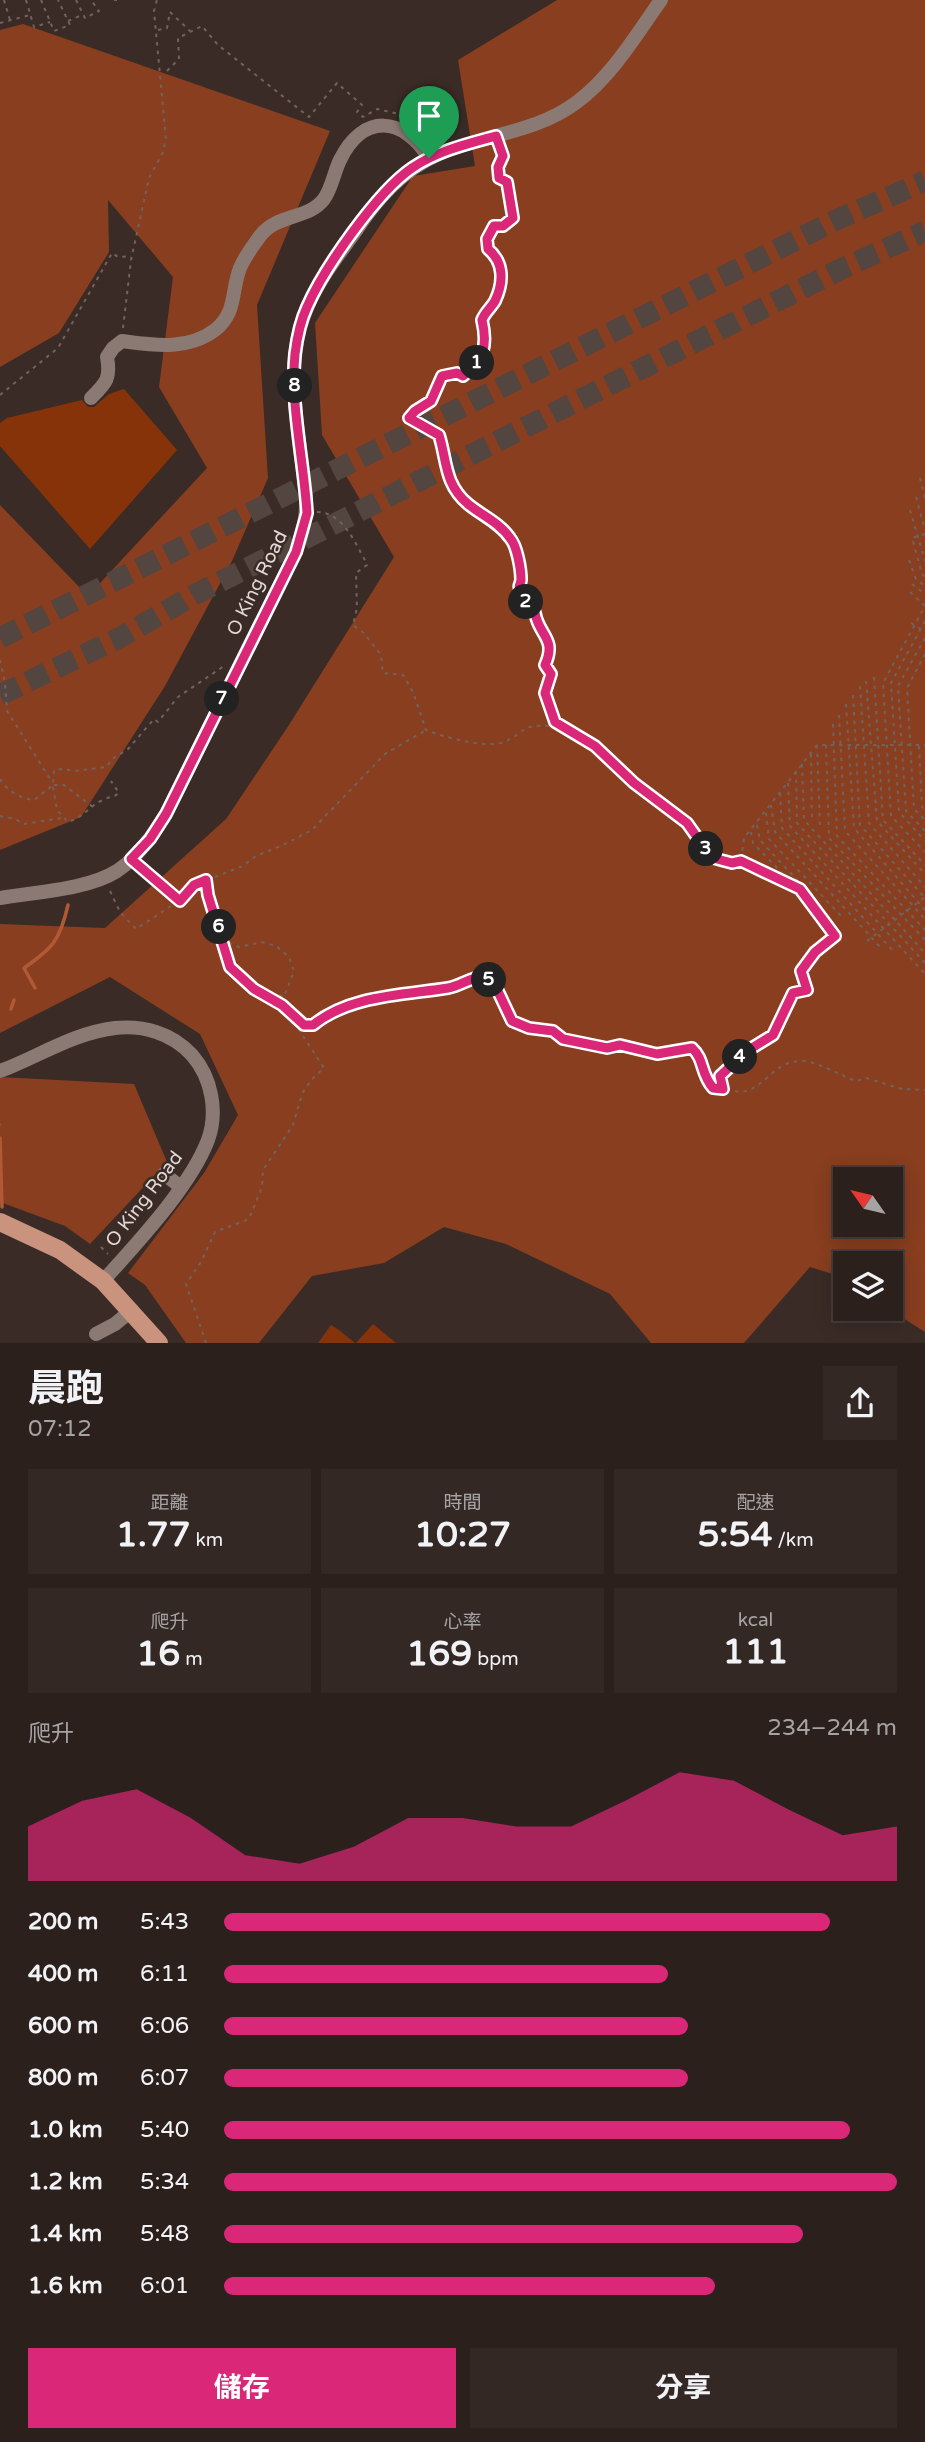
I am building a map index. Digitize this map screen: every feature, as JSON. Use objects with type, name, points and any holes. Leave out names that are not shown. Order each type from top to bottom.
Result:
[{"type":"main road","points":[[0,1222],[60,1250],[103,1281],[159,1343]]},
{"type":"lane","name":"O King Road","points":[[0,898],[65,887],[117,871],[150,839],[166,814],[296,552],[307,513],[294,374],[297,340],[303,316],[321,281],[372,207],[396,181],[429,158],[548,119],[586,95],[610,71],[661,0]]},
{"type":"lane","points":[[91,398],[105,384],[110,373],[107,357],[122,341],[168,346],[198,339],[218,328],[232,309],[242,264],[262,234],[276,222],[310,211],[321,203],[344,153],[366,128],[381,125],[402,130],[421,145],[429,158]]},
{"type":"lane","name":"O King Road","points":[[0,1070],[85,1035],[117,1028],[150,1030],[168,1037],[183,1047],[204,1072],[211,1095],[212,1115],[208,1140],[181,1187],[103,1281]]},
{"type":"lane","points":[[164,1174],[181,1187]]},
{"type":"lane","points":[[96,1334],[116,1324],[132,1310]]},
{"type":"path","points":[[4,0],[10,20]]},
{"type":"path","points":[[26,0],[34,27],[51,22]]},
{"type":"path","points":[[41,0],[54,31],[70,25],[58,0]]},
{"type":"path","points":[[76,0],[85,18],[99,11],[91,0]]},
{"type":"path","points":[[122,341],[132,256],[149,178],[162,154],[166,139],[154,11],[157,0]]},
{"type":"path","points":[[156,30],[167,28],[170,12],[191,32]]},
{"type":"path","points":[[0,23],[31,15]]},
{"type":"path","points":[[68,21],[83,15]]},
{"type":"path","points":[[167,71],[179,59],[178,37],[202,26],[218,45],[309,117],[337,83],[362,105],[357,112],[363,117],[377,108],[430,121],[430,139]]},
{"type":"path","points":[[496,136],[503,156],[498,167],[499,178],[507,182],[513,218],[503,226],[494,226],[487,239],[488,249],[498,258],[501,271],[495,302],[482,320],[486,341],[476,365],[463,376],[457,373],[442,376],[431,401],[409,418],[439,435],[446,474],[453,485],[468,504],[510,536],[514,543],[521,579],[519,588],[529,611],[535,613],[537,624],[549,643],[550,654],[545,665],[551,674],[545,693],[555,722],[595,746],[634,783],[687,823],[704,847],[717,859],[732,863],[741,861],[800,889],[835,936],[815,952],[801,971],[807,990],[793,993],[773,1035],[747,1051],[720,1076],[723,1089]]},
{"type":"path","points":[[0,395],[58,348],[112,253],[118,257],[132,256]]},
{"type":"path","points":[[920,478],[925,498]]},
{"type":"path","points":[[916,497],[925,530]]},
{"type":"path","points":[[910,510],[925,561]]},
{"type":"path","points":[[307,513],[323,512],[341,520],[366,562],[367,565],[356,573],[357,608],[354,625],[381,655],[383,673],[402,675],[413,692],[426,730],[478,743],[502,743],[531,724],[550,726],[555,722]]},
{"type":"path","points":[[925,534],[912,538],[925,577]]},
{"type":"path","points":[[909,560],[916,579],[925,586]]},
{"type":"path","points":[[912,584],[925,594]]},
{"type":"path","points":[[910,592],[925,606],[883,683],[891,817],[925,852]]},
{"type":"path","points":[[925,621],[891,683],[899,812],[925,841]]},
{"type":"path","points":[[911,623],[925,632]]},
{"type":"path","points":[[925,638],[898,686],[906,811],[925,831]]},
{"type":"path","points":[[925,654],[907,688],[914,808],[925,820]]},
{"type":"path","points":[[0,660],[8,711],[53,785]]},
{"type":"path","points":[[111,781],[119,793],[103,800],[80,818],[68,822],[57,810],[53,785],[54,770],[74,771],[107,767],[112,759],[128,749],[154,719],[158,722],[178,697],[228,663],[237,667]]},
{"type":"path","points":[[874,677],[883,820],[925,864]]},
{"type":"path","points":[[866,681],[877,821],[925,874]]},
{"type":"path","points":[[860,686],[869,823],[925,887]]},
{"type":"path","points":[[853,695],[860,825],[925,897],[867,941]]},
{"type":"path","points":[[846,704],[854,828],[925,910]]},
{"type":"path","points":[[839,715],[845,831],[925,919]]},
{"type":"path","points":[[833,724],[837,836],[925,930]]},
{"type":"path","points":[[104,877],[120,912],[136,929],[180,901],[194,885],[243,866],[256,856],[312,830],[385,754],[426,730]]},
{"type":"path","points":[[825,744],[829,838],[925,940]]},
{"type":"path","points":[[741,861],[744,838],[817,745],[925,745]]},
{"type":"path","points":[[817,745],[820,828]]},
{"type":"path","points":[[919,745],[922,807],[925,810]]},
{"type":"path","points":[[811,752],[812,819]]},
{"type":"path","points":[[802,763],[804,820],[925,953]]},
{"type":"path","points":[[796,770],[797,823],[925,963]]},
{"type":"path","points":[[0,779],[3,785],[24,799],[34,800],[53,785],[64,785],[93,807]]},
{"type":"path","points":[[788,782],[790,826],[925,974]]},
{"type":"path","points":[[780,792],[782,828],[895,953]]},
{"type":"path","points":[[771,804],[775,832],[882,949]]},
{"type":"path","points":[[766,812],[769,839],[842,917]]},
{"type":"path","points":[[0,816],[24,824],[63,818]]},
{"type":"path","points":[[756,824],[760,840],[820,905]]},
{"type":"path","points":[[751,831],[753,843],[782,873]]},
{"type":"path","points":[[131,859],[180,901]]},
{"type":"path","points":[[206,880],[230,967],[254,989],[282,1005],[299,1022],[309,1026],[323,1017],[371,999],[427,989],[451,988],[469,978],[484,976],[495,985],[512,1021],[529,1028],[553,1031],[563,1039],[607,1048],[620,1045],[657,1054],[692,1048],[700,1055],[704,1077],[713,1088],[745,1091],[788,1062],[807,1061],[856,1081],[866,1078],[902,1089],[925,1090]]},
{"type":"path","points":[[221,939],[239,947],[262,942],[276,946],[289,957],[294,971],[284,997],[279,995],[282,1005]]},
{"type":"path","points":[[206,1343],[186,1284],[201,1262],[215,1232],[248,1219],[262,1187],[263,1170],[293,1125],[302,1094],[311,1080],[324,1068],[299,1030],[299,1022]]},
{"type":"shaded area","points":[[557,0],[925,0],[925,1332],[903,1317],[903,1251],[833,1251],[833,1274],[810,1267],[744,1343],[651,1343],[610,1294],[506,1244],[444,1227],[384,1263],[312,1276],[259,1343],[186,1343],[145,1285],[128,1273],[204,1173],[238,1115],[200,1034],[110,977],[0,1033],[0,924],[105,928],[226,819],[287,728],[394,557],[322,435],[315,323],[413,176],[475,166],[458,60]]},
{"type":"shaded area","points":[[23,24],[330,131],[257,305],[268,478],[232,561],[165,686],[81,817],[0,850],[0,505],[88,596],[207,468],[159,387],[173,277],[108,200],[109,252],[59,333],[0,367],[0,30]]},
{"type":"shaded area","points":[[0,1077],[134,1084],[167,1162],[90,1244],[65,1226],[0,1202]]},
{"type":"building","points":[[124,389],[177,450],[90,549],[0,446],[0,423],[7,418],[82,400],[88,407],[94,407],[109,394]]},
{"type":"building","points":[[373,1324],[396,1343],[356,1343]]},
{"type":"building","points":[[331,1325],[339,1330],[355,1343],[318,1343]]},
{"type":"waterway","points":[[35,988],[24,968],[54,942],[62,927],[68,905]]},
{"type":"waterway","points":[[11,1009],[14,1000]]},
{"type":"waterway","points":[[0,1138],[2,1207]]},
{"type":"tunnel","points":[[0,638],[836,220],[925,181]]},
{"type":"tunnel","points":[[0,695],[119,638],[194,595],[591,394],[843,268],[925,231]]},
{"type":"route","points":[[496,136],[503,156],[498,167],[499,178],[507,182],[513,218],[503,226],[494,226],[487,239],[488,249],[498,258],[500,284],[495,302],[482,320],[486,341],[476,365],[463,376],[457,373],[442,376],[431,401],[409,418],[439,435],[446,474],[453,485],[468,504],[510,536],[514,543],[521,579],[519,588],[529,611],[535,613],[537,624],[549,643],[550,654],[545,665],[551,674],[545,693],[555,722],[595,746],[634,783],[687,823],[711,855],[732,863],[741,861],[800,889],[835,936],[815,952],[801,971],[807,990],[793,993],[773,1035],[747,1051],[720,1076],[723,1089],[713,1088],[704,1077],[700,1055],[692,1048],[657,1054],[620,1045],[607,1048],[563,1039],[553,1031],[529,1028],[512,1021],[495,985],[484,976],[469,978],[451,988],[427,989],[371,999],[323,1017],[313,1025],[304,1025],[282,1005],[254,989],[230,967],[206,880],[194,885],[180,901],[131,859],[150,839],[166,814],[296,552],[304,528],[306,496],[294,374],[297,340],[307,307],[325,275],[380,197],[404,174],[429,158],[496,136]]}]
